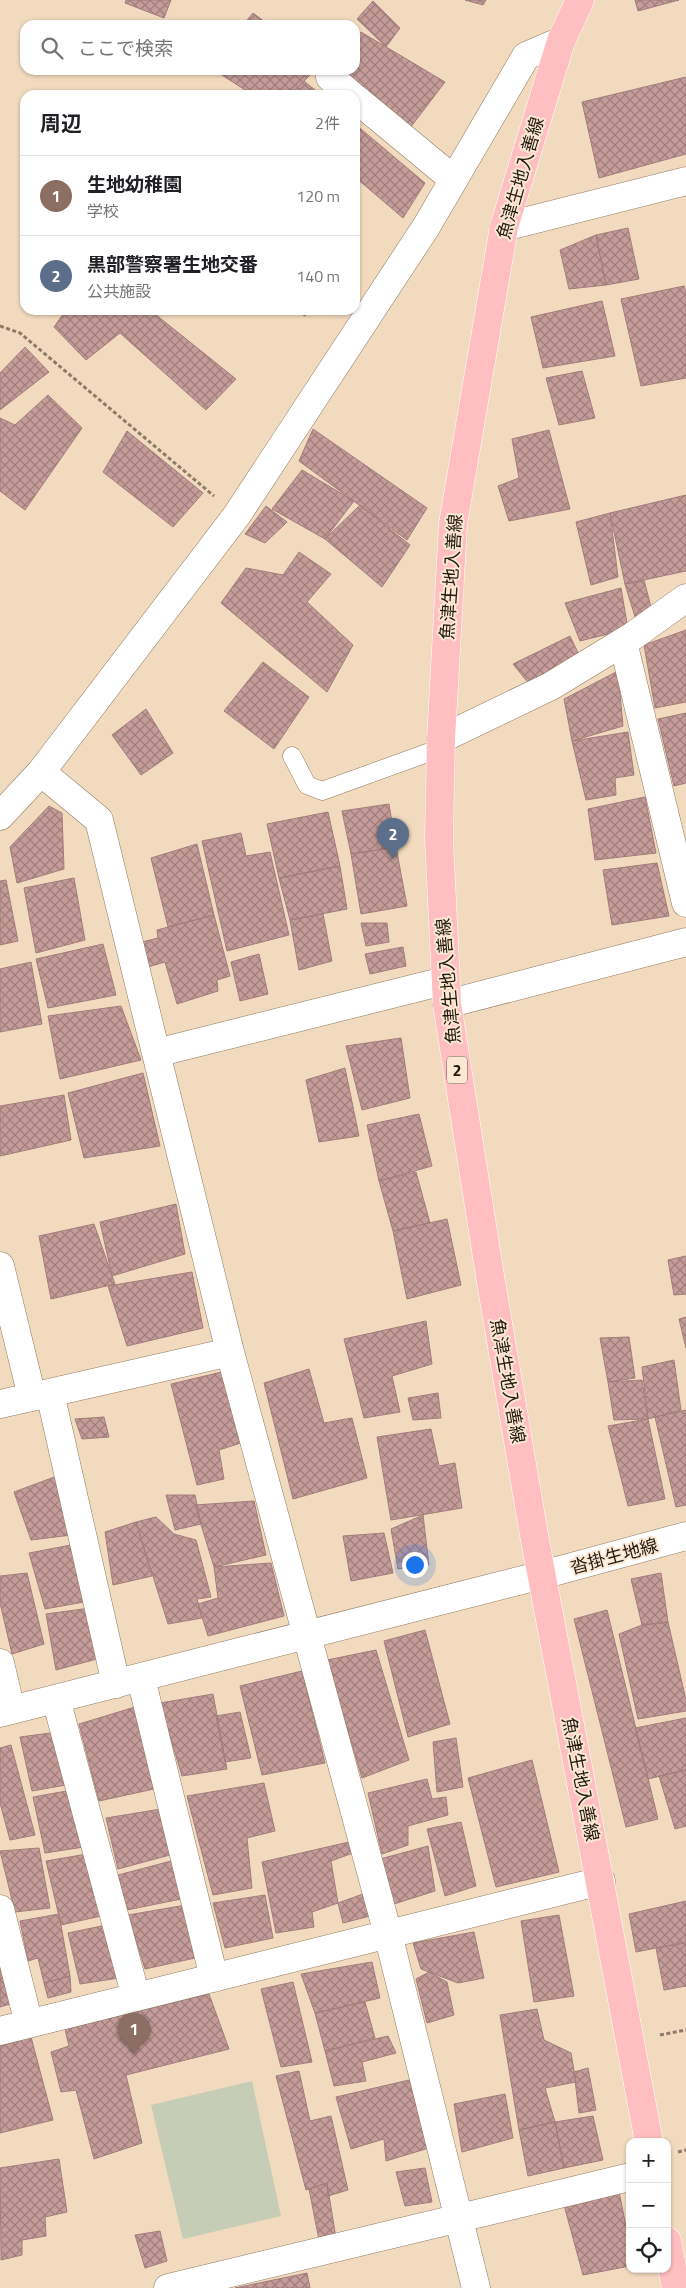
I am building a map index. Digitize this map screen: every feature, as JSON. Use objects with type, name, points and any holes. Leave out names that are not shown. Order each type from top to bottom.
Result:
[{"type":"main road","name":"魚津生地入善線","points":[[580,0],[561,41],[504,227],[453,524],[441,743],[439,839],[446,992],[491,1282],[542,1575],[648,2138]]},
{"type":"main road","points":[[671,2261],[676,2288]]},
{"type":"street","points":[[0,816],[41,772],[238,515],[426,227],[526,56],[561,41]]},
{"type":"street","points":[[330,77],[345,90]]},
{"type":"street","points":[[360,102],[454,179]]},
{"type":"street","points":[[504,227],[686,181]]},
{"type":"street","points":[[441,743],[551,686],[623,642],[686,598]]},
{"type":"street","points":[[623,642],[686,903]]},
{"type":"street","points":[[41,772],[99,820],[230,1352],[388,1934],[476,2288]]},
{"type":"street","points":[[156,1054],[686,942]]},
{"type":"street","points":[[0,1266],[129,1681],[214,1978]]},
{"type":"street","points":[[0,1404],[230,1352]]},
{"type":"street","name":"沓掛生地線","points":[[6,1712],[308,1636],[686,1536]]},
{"type":"street","points":[[0,1663],[6,1712]]},
{"type":"street","points":[[56,1699],[136,1997]]},
{"type":"street","points":[[0,2031],[601,1881]]},
{"type":"street","points":[[0,1909],[29,2024]]},
{"type":"street","points":[[168,2288],[626,2178]]},
{"type":"lane","points":[[292,756],[306,785],[322,791],[441,743]]},
{"type":"path","points":[[0,326],[20,333],[238,515]]},
{"type":"green space","points":[[252,2081],[281,2216],[183,2239],[151,2105]]},
{"type":"building","points":[[126,0],[171,0],[164,18],[125,3]]},
{"type":"building","points":[[465,0],[486,0],[483,5]]},
{"type":"building","points":[[635,0],[679,0],[638,11]]},
{"type":"building","points":[[373,1],[400,28],[386,47],[357,19]]},
{"type":"building","points":[[253,13],[262,20],[247,20]]},
{"type":"building","points":[[361,32],[445,82],[410,128],[348,75],[360,75]]},
{"type":"building","points":[[222,75],[310,75],[295,90],[245,90]]},
{"type":"building","points":[[686,77],[686,154],[599,178],[582,102]]},
{"type":"building","points":[[304,81],[315,90],[295,90]]},
{"type":"building","points":[[360,128],[425,183],[403,218],[360,181]]},
{"type":"building","points":[[628,228],[639,279],[606,285],[596,235]]},
{"type":"building","points":[[596,235],[606,285],[569,289],[560,250]]},
{"type":"building","points":[[684,286],[686,293],[686,378],[641,386],[621,299]]},
{"type":"building","points":[[602,301],[615,356],[543,368],[531,317]]},
{"type":"building","points":[[62,315],[156,315],[236,379],[206,410],[120,333],[86,360],[54,327]]},
{"type":"building","points":[[25,347],[49,372],[0,410],[0,373]]},
{"type":"building","points":[[582,371],[595,418],[559,425],[546,378]]},
{"type":"building","points":[[48,395],[82,428],[25,510],[0,491],[0,418],[15,425]]},
{"type":"building","points":[[313,429],[427,508],[407,540],[299,461]]},
{"type":"building","points":[[549,430],[570,509],[509,521],[498,486],[519,478],[512,439]]},
{"type":"building","points":[[127,431],[203,493],[173,527],[103,472]]},
{"type":"building","points":[[302,470],[354,501],[325,539],[272,509]]},
{"type":"building","points":[[686,495],[686,571],[625,584],[610,513]]},
{"type":"building","points":[[360,505],[410,545],[382,587],[325,539]]},
{"type":"building","points":[[266,506],[287,522],[265,543],[245,534]]},
{"type":"building","points":[[610,513],[618,577],[591,585],[576,522]]},
{"type":"building","points":[[299,552],[331,574],[307,602],[353,645],[327,692],[221,603],[246,568],[283,575]]},
{"type":"building","points":[[644,580],[652,611],[636,620],[625,584]]},
{"type":"building","points":[[621,588],[628,629],[580,641],[565,603]]},
{"type":"building","points":[[686,630],[686,702],[655,708],[644,645]]},
{"type":"building","points":[[570,636],[581,659],[530,685],[513,664]]},
{"type":"building","points":[[263,662],[309,697],[274,749],[224,711]]},
{"type":"building","points":[[618,671],[623,726],[572,741],[564,699]]},
{"type":"building","points":[[146,709],[173,753],[141,775],[112,735]]},
{"type":"building","points":[[686,713],[686,783],[674,786],[658,719]]},
{"type":"building","points":[[628,732],[634,775],[615,778],[616,795],[586,800],[572,741]]},
{"type":"building","points":[[645,797],[656,853],[595,860],[588,809]]},
{"type":"building","points":[[389,804],[396,847],[351,854],[342,811]]},
{"type":"building","points":[[49,806],[62,813],[64,869],[17,883],[10,847]]},
{"type":"building","points":[[328,812],[340,866],[279,878],[267,824]]},
{"type":"building","points":[[241,833],[246,856],[270,852],[289,935],[227,951],[202,841]]},
{"type":"building","points":[[197,844],[214,915],[168,927],[151,858]]},
{"type":"building","points":[[396,847],[407,906],[361,914],[351,854]]},
{"type":"building","points":[[657,863],[669,916],[612,925],[603,870]]},
{"type":"building","points":[[340,866],[347,909],[290,920],[279,878]]},
{"type":"building","points":[[74,878],[85,940],[36,953],[24,888]]},
{"type":"building","points":[[6,880],[18,941],[0,945],[0,881]]},
{"type":"building","points":[[323,914],[332,961],[299,970],[290,920]]},
{"type":"building","points":[[214,915],[230,976],[217,980],[218,991],[177,1004],[165,962],[148,967],[142,942],[158,938],[157,930]]},
{"type":"building","points":[[361,923],[387,923],[389,942],[366,946]]},
{"type":"building","points":[[103,944],[116,995],[48,1008],[36,959]]},
{"type":"building","points":[[403,947],[406,966],[370,974],[365,954]]},
{"type":"building","points":[[259,954],[268,994],[240,1001],[231,962]]},
{"type":"building","points":[[31,962],[42,1024],[0,1032],[0,969]]},
{"type":"building","points":[[121,1006],[141,1060],[60,1079],[48,1016]]},
{"type":"building","points":[[401,1038],[410,1098],[362,1110],[346,1046]]},
{"type":"building","points":[[345,1068],[359,1136],[319,1142],[306,1080]]},
{"type":"building","points":[[143,1073],[160,1146],[84,1158],[68,1093]]},
{"type":"building","points":[[64,1095],[71,1140],[0,1156],[0,1106]]},
{"type":"building","points":[[419,1114],[432,1166],[379,1181],[367,1125]]},
{"type":"building","points":[[416,1172],[430,1223],[393,1231],[379,1181]]},
{"type":"building","points":[[176,1204],[185,1254],[112,1276],[100,1222]]},
{"type":"building","points":[[447,1219],[461,1285],[407,1299],[393,1231]]},
{"type":"building","points":[[94,1224],[115,1284],[51,1299],[39,1236]]},
{"type":"building","points":[[686,1256],[686,1294],[674,1295],[668,1260]]},
{"type":"building","points":[[192,1272],[203,1328],[127,1346],[108,1286]]},
{"type":"building","points":[[686,1317],[686,1348],[679,1319]]},
{"type":"building","points":[[426,1321],[432,1364],[392,1376],[400,1412],[364,1418],[344,1339]]},
{"type":"building","points":[[629,1337],[635,1378],[608,1382],[600,1338]]},
{"type":"building","points":[[674,1360],[681,1410],[648,1419],[642,1367]]},
{"type":"building","points":[[309,1369],[324,1423],[352,1418],[367,1478],[293,1499],[264,1383]]},
{"type":"building","points":[[226,1371],[244,1442],[219,1450],[224,1479],[197,1485],[171,1384]]},
{"type":"building","points":[[642,1380],[648,1419],[614,1420],[608,1382]]},
{"type":"building","points":[[438,1393],[441,1418],[413,1420],[408,1398]]},
{"type":"building","points":[[686,1410],[686,1505],[676,1507],[655,1417]]},
{"type":"building","points":[[104,1417],[109,1437],[82,1439],[75,1419]]},
{"type":"building","points":[[648,1419],[665,1499],[628,1506],[608,1426]]},
{"type":"building","points":[[431,1429],[439,1466],[455,1463],[462,1508],[391,1520],[377,1437]]},
{"type":"building","points":[[57,1476],[72,1535],[31,1540],[14,1492]]},
{"type":"building","points":[[166,1495],[195,1495],[201,1524],[175,1530]]},
{"type":"building","points":[[254,1501],[266,1555],[214,1567],[195,1505]]},
{"type":"building","points":[[423,1515],[429,1565],[398,1569],[391,1529]]},
{"type":"building","points":[[156,1517],[174,1534],[196,1540],[211,1597],[197,1599],[202,1618],[168,1624],[136,1522]]},
{"type":"building","points":[[136,1522],[152,1576],[113,1585],[105,1532]]},
{"type":"building","points":[[384,1533],[393,1573],[351,1581],[343,1536]]},
{"type":"building","points":[[71,1545],[84,1602],[45,1609],[29,1553]]},
{"type":"building","points":[[271,1563],[284,1616],[208,1636],[198,1604],[218,1598],[214,1567]]},
{"type":"building","points":[[27,1573],[44,1644],[12,1654],[0,1603],[0,1576]]},
{"type":"building","points":[[661,1573],[668,1622],[642,1625],[631,1579]]},
{"type":"building","points":[[90,1608],[97,1659],[56,1670],[46,1614]]},
{"type":"building","points":[[607,1610],[658,1819],[626,1827],[574,1619]]},
{"type":"building","points":[[668,1622],[686,1700],[686,1711],[638,1719],[619,1634],[642,1625]]},
{"type":"building","points":[[425,1630],[450,1724],[408,1737],[384,1641]]},
{"type":"building","points":[[376,1650],[409,1760],[362,1778],[327,1660]]},
{"type":"building","points":[[302,1671],[325,1763],[262,1775],[240,1686]]},
{"type":"building","points":[[213,1694],[227,1769],[182,1776],[160,1703]]},
{"type":"building","points":[[135,1707],[154,1789],[99,1801],[79,1724]]},
{"type":"building","points":[[240,1712],[251,1758],[225,1762],[216,1716]]},
{"type":"building","points":[[686,1718],[686,1770],[648,1779],[635,1728]]},
{"type":"building","points":[[58,1732],[66,1785],[32,1791],[20,1737]]},
{"type":"building","points":[[456,1738],[463,1787],[437,1792],[433,1742]]},
{"type":"building","points":[[11,1745],[35,1835],[10,1840],[0,1803],[0,1748]]},
{"type":"building","points":[[532,1760],[559,1872],[496,1887],[468,1778]]},
{"type":"building","points":[[686,1770],[686,1826],[675,1829],[659,1776]]},
{"type":"building","points":[[427,1779],[432,1799],[446,1797],[448,1815],[408,1826],[408,1845],[382,1854],[368,1793]]},
{"type":"building","points":[[264,1783],[275,1831],[247,1838],[252,1888],[213,1895],[187,1796]]},
{"type":"building","points":[[72,1790],[84,1847],[45,1853],[33,1797]]},
{"type":"building","points":[[161,1809],[170,1855],[118,1869],[106,1818]]},
{"type":"building","points":[[461,1822],[476,1886],[445,1896],[427,1829]]},
{"type":"building","points":[[349,1842],[353,1853],[331,1861],[338,1903],[312,1912],[314,1927],[276,1933],[262,1862]]},
{"type":"building","points":[[428,1846],[435,1891],[394,1904],[380,1859]]},
{"type":"building","points":[[39,1848],[50,1908],[15,1912],[0,1851]]},
{"type":"building","points":[[87,1854],[101,1916],[61,1925],[46,1861]]},
{"type":"building","points":[[175,1860],[181,1899],[127,1910],[118,1875]]},
{"type":"building","points":[[363,1894],[370,1916],[343,1923],[338,1903]]},
{"type":"building","points":[[265,1895],[273,1938],[225,1948],[213,1903]]},
{"type":"building","points":[[686,1901],[686,1942],[636,1952],[629,1914]]},
{"type":"building","points":[[186,1905],[195,1958],[145,1969],[128,1915]]},
{"type":"building","points":[[59,1914],[70,1976],[44,1983],[38,1958],[28,1961],[20,1921]]},
{"type":"building","points":[[559,1915],[574,1996],[534,2002],[521,1921]]},
{"type":"building","points":[[106,1925],[119,1978],[80,1984],[68,1933]]},
{"type":"building","points":[[474,1932],[484,1978],[458,1983],[421,1969],[413,1943]]},
{"type":"building","points":[[686,1943],[686,1986],[664,1990],[656,1948]]},
{"type":"building","points":[[0,1960],[10,2004],[0,2007]]},
{"type":"building","points":[[372,1962],[380,1998],[315,2013],[301,1974]]},
{"type":"building","points":[[429,1972],[447,1982],[454,2015],[427,2023],[416,1979]]},
{"type":"building","points":[[70,1976],[71,1992],[48,1998],[44,1983]]},
{"type":"building","points":[[293,1982],[312,2062],[281,2067],[261,1989]]},
{"type":"building","points":[[209,1994],[229,2049],[126,2075],[142,2143],[94,2159],[76,2090],[61,2092],[51,2052],[69,2046],[65,2029]]},
{"type":"building","points":[[365,2002],[375,2038],[325,2051],[315,2013]]},
{"type":"building","points":[[537,2009],[544,2040],[571,2053],[576,2082],[545,2088],[555,2122],[519,2130],[500,2015]]},
{"type":"building","points":[[388,2036],[396,2053],[362,2062],[366,2081],[334,2086],[325,2051]]},
{"type":"building","points":[[31,2037],[53,2120],[0,2133],[0,2046]]},
{"type":"building","points":[[588,2068],[596,2110],[579,2113],[574,2072]]},
{"type":"building","points":[[299,2071],[310,2121],[331,2116],[348,2190],[328,2196],[327,2183],[306,2190],[276,2076]]},
{"type":"building","points":[[409,2080],[429,2148],[386,2161],[384,2139],[351,2149],[336,2097]]},
{"type":"building","points":[[505,2094],[513,2138],[462,2152],[454,2104]]},
{"type":"building","points":[[593,2116],[603,2160],[564,2168],[555,2122]]},
{"type":"building","points":[[555,2122],[564,2168],[528,2176],[519,2130]]},
{"type":"building","points":[[59,2159],[67,2212],[45,2217],[46,2236],[22,2240],[22,2255],[1,2260],[0,2168]]},
{"type":"building","points":[[425,2168],[432,2202],[405,2206],[396,2172]]},
{"type":"building","points":[[327,2183],[336,2238],[320,2245],[309,2189]]},
{"type":"building","points":[[619,2191],[626,2227],[626,2267],[583,2275],[564,2205]]},
{"type":"building","points":[[160,2231],[167,2261],[145,2268],[135,2235]]},
{"type":"building","points":[[307,2273],[310,2288],[235,2288]]},
{"type":"place","name":"黒部警察署生地交番","points":[[393,859]]},
{"type":"place","name":"生地幼稚園","points":[[134,2054]]}]
